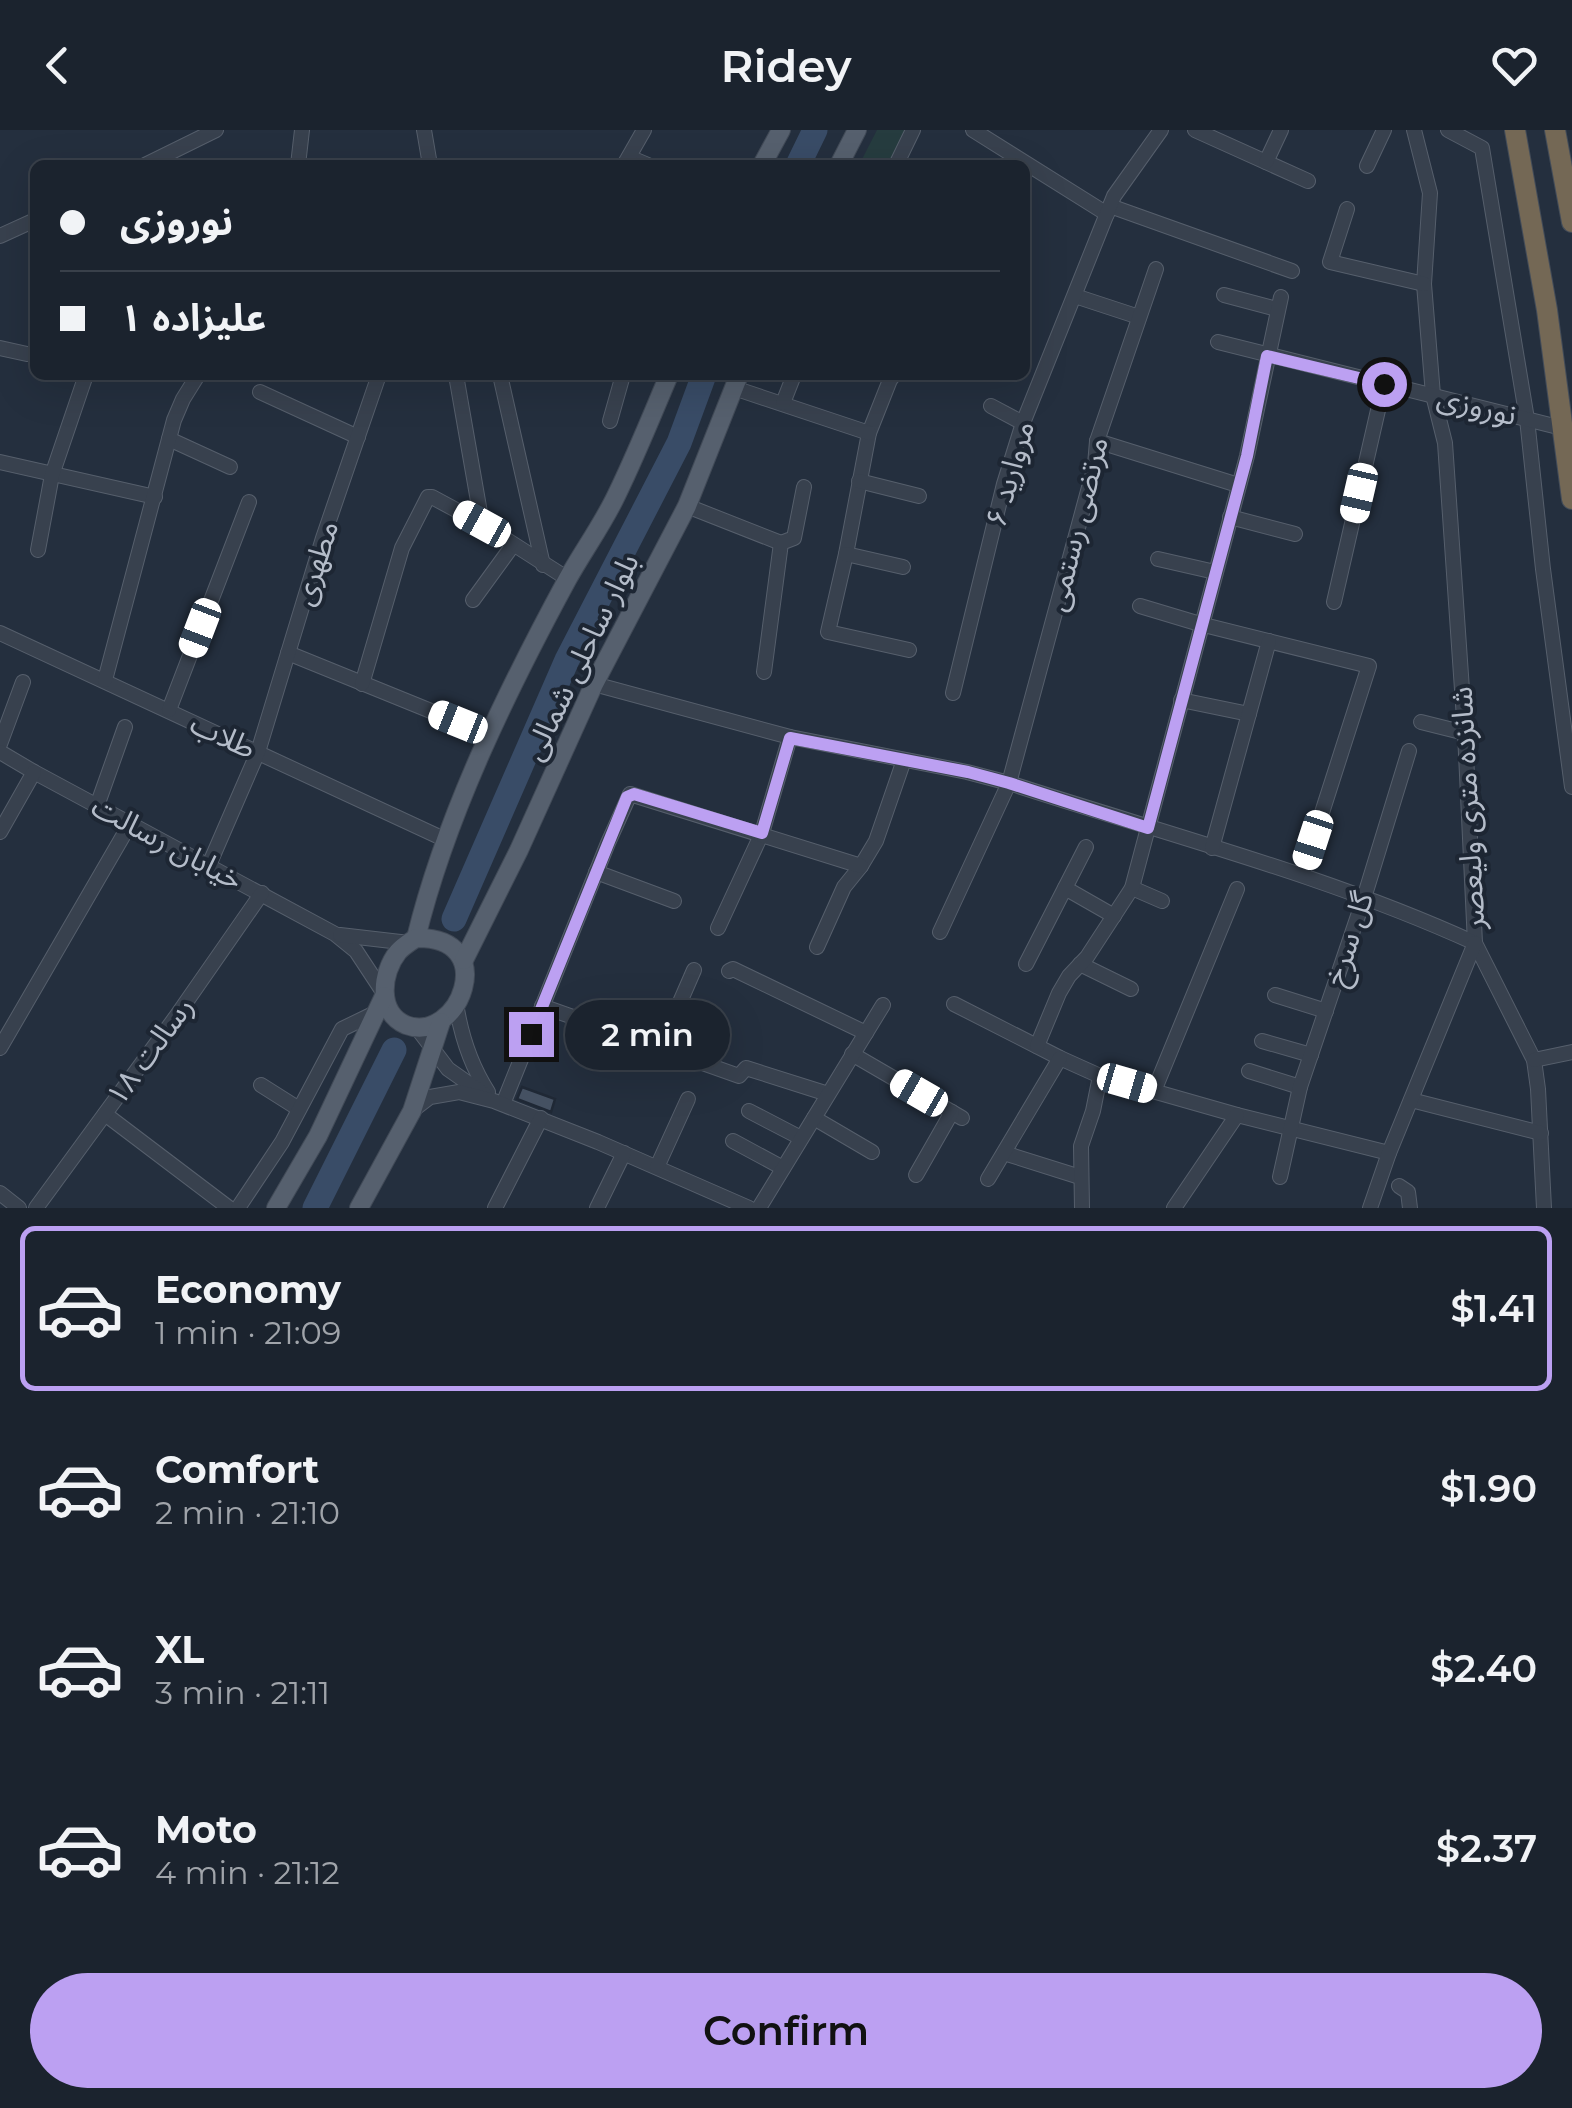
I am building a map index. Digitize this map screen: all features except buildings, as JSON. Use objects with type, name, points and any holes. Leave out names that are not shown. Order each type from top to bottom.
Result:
[{"type":"highway","points":[[1515,130],[1547,310],[1572,499]]},
{"type":"highway","points":[[1555,130],[1572,222]]},
{"type":"main road","points":[[765,160],[781,130]]},
{"type":"main road","points":[[841,160],[857,130]]},
{"type":"main road","name":"بلوار ساحلی شمالی","points":[[412,940],[446,840],[490,735],[568,579],[616,498],[666,380]]},
{"type":"main road","name":"بلوار ساحلی شمالی","points":[[464,960],[594,684],[687,506],[737,382]]},
{"type":"main road","points":[[276,1208],[318,1136],[364,1040],[399,950],[412,940],[439,939],[458,950],[464,960],[465,976],[456,1003],[441,1022],[412,1111],[359,1208]]},
{"type":"main road","points":[[384,994],[389,1010],[401,1023],[416,1028],[441,1022]]},
{"type":"street","points":[[155,160],[216,130]]},
{"type":"street","points":[[299,160],[302,130]]},
{"type":"street","points":[[424,130],[429,160]]},
{"type":"street","points":[[627,160],[644,130]]},
{"type":"street","points":[[898,160],[913,130]]},
{"type":"street","points":[[974,130],[1010,160]]},
{"type":"street","name":"مروارید ۶","points":[[952,692],[1004,484],[1024,423],[1114,196],[1161,130]]},
{"type":"street","points":[[1195,130],[1308,181]]},
{"type":"street","points":[[1266,162],[1281,130]]},
{"type":"street","points":[[1366,166],[1384,130]]},
{"type":"street","name":"شانزده متری ولیعصر","points":[[1414,130],[1430,193],[1424,284],[1434,395],[1444,443],[1465,733],[1475,943],[1534,1060],[1544,1208]]},
{"type":"street","points":[[1448,130],[1482,148],[1527,419],[1543,569],[1568,723],[1572,787]]},
{"type":"street","points":[[1030,170],[1109,210],[1292,270]]},
{"type":"street","points":[[1347,210],[1330,262],[1424,284]]},
{"type":"street","points":[[0,236],[30,222]]},
{"type":"street","name":"مرتضی رستمی","points":[[940,932],[1009,783],[1095,464],[1097,441],[1156,269]]},
{"type":"street","points":[[1037,1046],[1059,992],[1132,888],[1255,422],[1279,303],[1224,295]]},
{"type":"street","points":[[1075,296],[1138,318]]},
{"type":"street","name":"نوروزی","points":[[1218,342],[1562,428]]},
{"type":"street","points":[[0,348],[27,354]]},
{"type":"street","points":[[38,550],[52,475],[84,380]]},
{"type":"street","points":[[105,680],[177,411],[195,380]]},
{"type":"street","name":"مطهری","points":[[210,865],[258,752],[323,538],[377,380]]},
{"type":"street","points":[[457,380],[482,524]]},
{"type":"street","points":[[501,380],[543,565]]},
{"type":"street","points":[[610,421],[622,380]]},
{"type":"street","points":[[783,403],[792,380]]},
{"type":"street","points":[[890,380],[869,433],[828,632],[909,650]]},
{"type":"street","points":[[737,382],[783,403],[869,433]]},
{"type":"street","points":[[1334,602],[1384,384]]},
{"type":"street","points":[[260,392],[358,436]]},
{"type":"street","points":[[991,406],[1024,423]]},
{"type":"street","points":[[169,439],[230,467]]},
{"type":"street","points":[[1097,441],[1238,485]]},
{"type":"street","points":[[0,462],[155,496]]},
{"type":"street","points":[[859,480],[919,496]]},
{"type":"street","points":[[687,506],[781,542],[794,538],[804,487]]},
{"type":"street","points":[[362,684],[402,548],[425,500],[432,496],[568,579]]},
{"type":"street","points":[[169,710],[249,502]]},
{"type":"street","points":[[1230,517],[1295,534]]},
{"type":"street","points":[[764,672],[781,542]]},
{"type":"street","points":[[473,600],[513,544]]},
{"type":"street","points":[[846,554],[903,568]]},
{"type":"street","points":[[1158,558],[1214,572]]},
{"type":"street","points":[[1140,606],[1369,666],[1302,875]]},
{"type":"street","name":"طلاب","points":[[0,633],[446,840]]},
{"type":"street","points":[[1212,848],[1269,641]]},
{"type":"street","points":[[288,653],[490,735]]},
{"type":"street","points":[[0,748],[23,682]]},
{"type":"street","points":[[594,684],[790,738],[1009,783],[1302,875],[1420,918],[1475,943],[1370,1208]]},
{"type":"street","points":[[1181,700],[1249,714]]},
{"type":"street","points":[[1421,722],[1465,733]]},
{"type":"street","points":[[98,806],[126,728]]},
{"type":"street","points":[[718,928],[762,833],[790,738]]},
{"type":"street","name":"خیابان رسالت","points":[[0,748],[34,772],[334,934],[356,951],[384,994]]},
{"type":"street","name":"گل سرخ","points":[[1280,1177],[1300,1087],[1409,751]]},
{"type":"street","points":[[817,947],[844,888],[876,841],[904,760]]},
{"type":"street","points":[[0,832],[34,772]]},
{"type":"street","points":[[498,1103],[630,794],[862,866]]},
{"type":"street","points":[[0,1048],[130,824]]},
{"type":"street","points":[[1026,964],[1086,847]]},
{"type":"street","points":[[596,872],[674,900]]},
{"type":"street","points":[[1065,888],[1114,916]]},
{"type":"street","points":[[1132,888],[1162,901]]},
{"type":"street","points":[[1154,1091],[1238,890]]},
{"type":"street","name":"رسالت ۱۸","points":[[36,1208],[262,893]]},
{"type":"street","name":"خیابان رسالت","points":[[334,934],[412,940]]},
{"type":"street","points":[[1080,964],[1132,989]]},
{"type":"street","points":[[660,1048],[694,970]]},
{"type":"street","points":[[728,970],[866,1033]]},
{"type":"street","points":[[1275,995],[1326,1011]]},
{"type":"street","points":[[456,1003],[461,1034],[474,1070],[498,1103]]},
{"type":"street","points":[[954,1004],[1100,1076],[1389,1153]]},
{"type":"street","points":[[759,1208],[882,1005]]},
{"type":"street","points":[[542,1006],[739,1076],[746,1068],[828,1094]]},
{"type":"street","points":[[238,1208],[282,1142],[342,1029],[375,1013]]},
{"type":"street","points":[[416,1028],[448,1068],[498,1103]]},
{"type":"street","points":[[1262,1041],[1310,1055]]},
{"type":"street","points":[[1534,1060],[1572,1052]]},
{"type":"street","points":[[852,1054],[957,1115],[916,1175]]},
{"type":"street","points":[[988,1179],[1060,1058]]},
{"type":"street","points":[[1250,1071],[1300,1087]]},
{"type":"street","points":[[1082,1208],[1081,1146],[1100,1076]]},
{"type":"street","points":[[261,1084],[299,1109]]},
{"type":"street","points":[[412,1111],[430,1097],[459,1092],[498,1103],[624,1152],[718,1202],[749,1208]]},
{"type":"street","points":[[657,1167],[688,1099]]},
{"type":"street","points":[[1412,1100],[1540,1133]]},
{"type":"street","points":[[749,1111],[801,1138]]},
{"type":"street","points":[[105,1114],[228,1208]]},
{"type":"street","points":[[1174,1208],[1237,1115]]},
{"type":"street","points":[[496,1208],[541,1118]]},
{"type":"street","points":[[814,1118],[872,1152]]},
{"type":"street","points":[[733,1141],[783,1168]]},
{"type":"street","points":[[597,1208],[624,1152]]},
{"type":"street","points":[[1004,1152],[1080,1178]]},
{"type":"street","points":[[1399,1186],[1408,1192],[1410,1208]]},
{"type":"street","points":[[0,1193],[19,1208]]},
{"type":"green space","points":[[877,130],[907,130],[892,160],[862,160]]},
{"type":"waterway","points":[[800,160],[815,130]]},
{"type":"waterway","points":[[454,919],[567,660],[679,443],[702,380]]},
{"type":"waterway","points":[[315,1208],[394,1050]]},
{"type":"route","points":[[531,1034],[627,797],[634,794],[762,833],[790,738],[968,772],[1148,828],[1247,456],[1267,356],[1384,384]]}]
